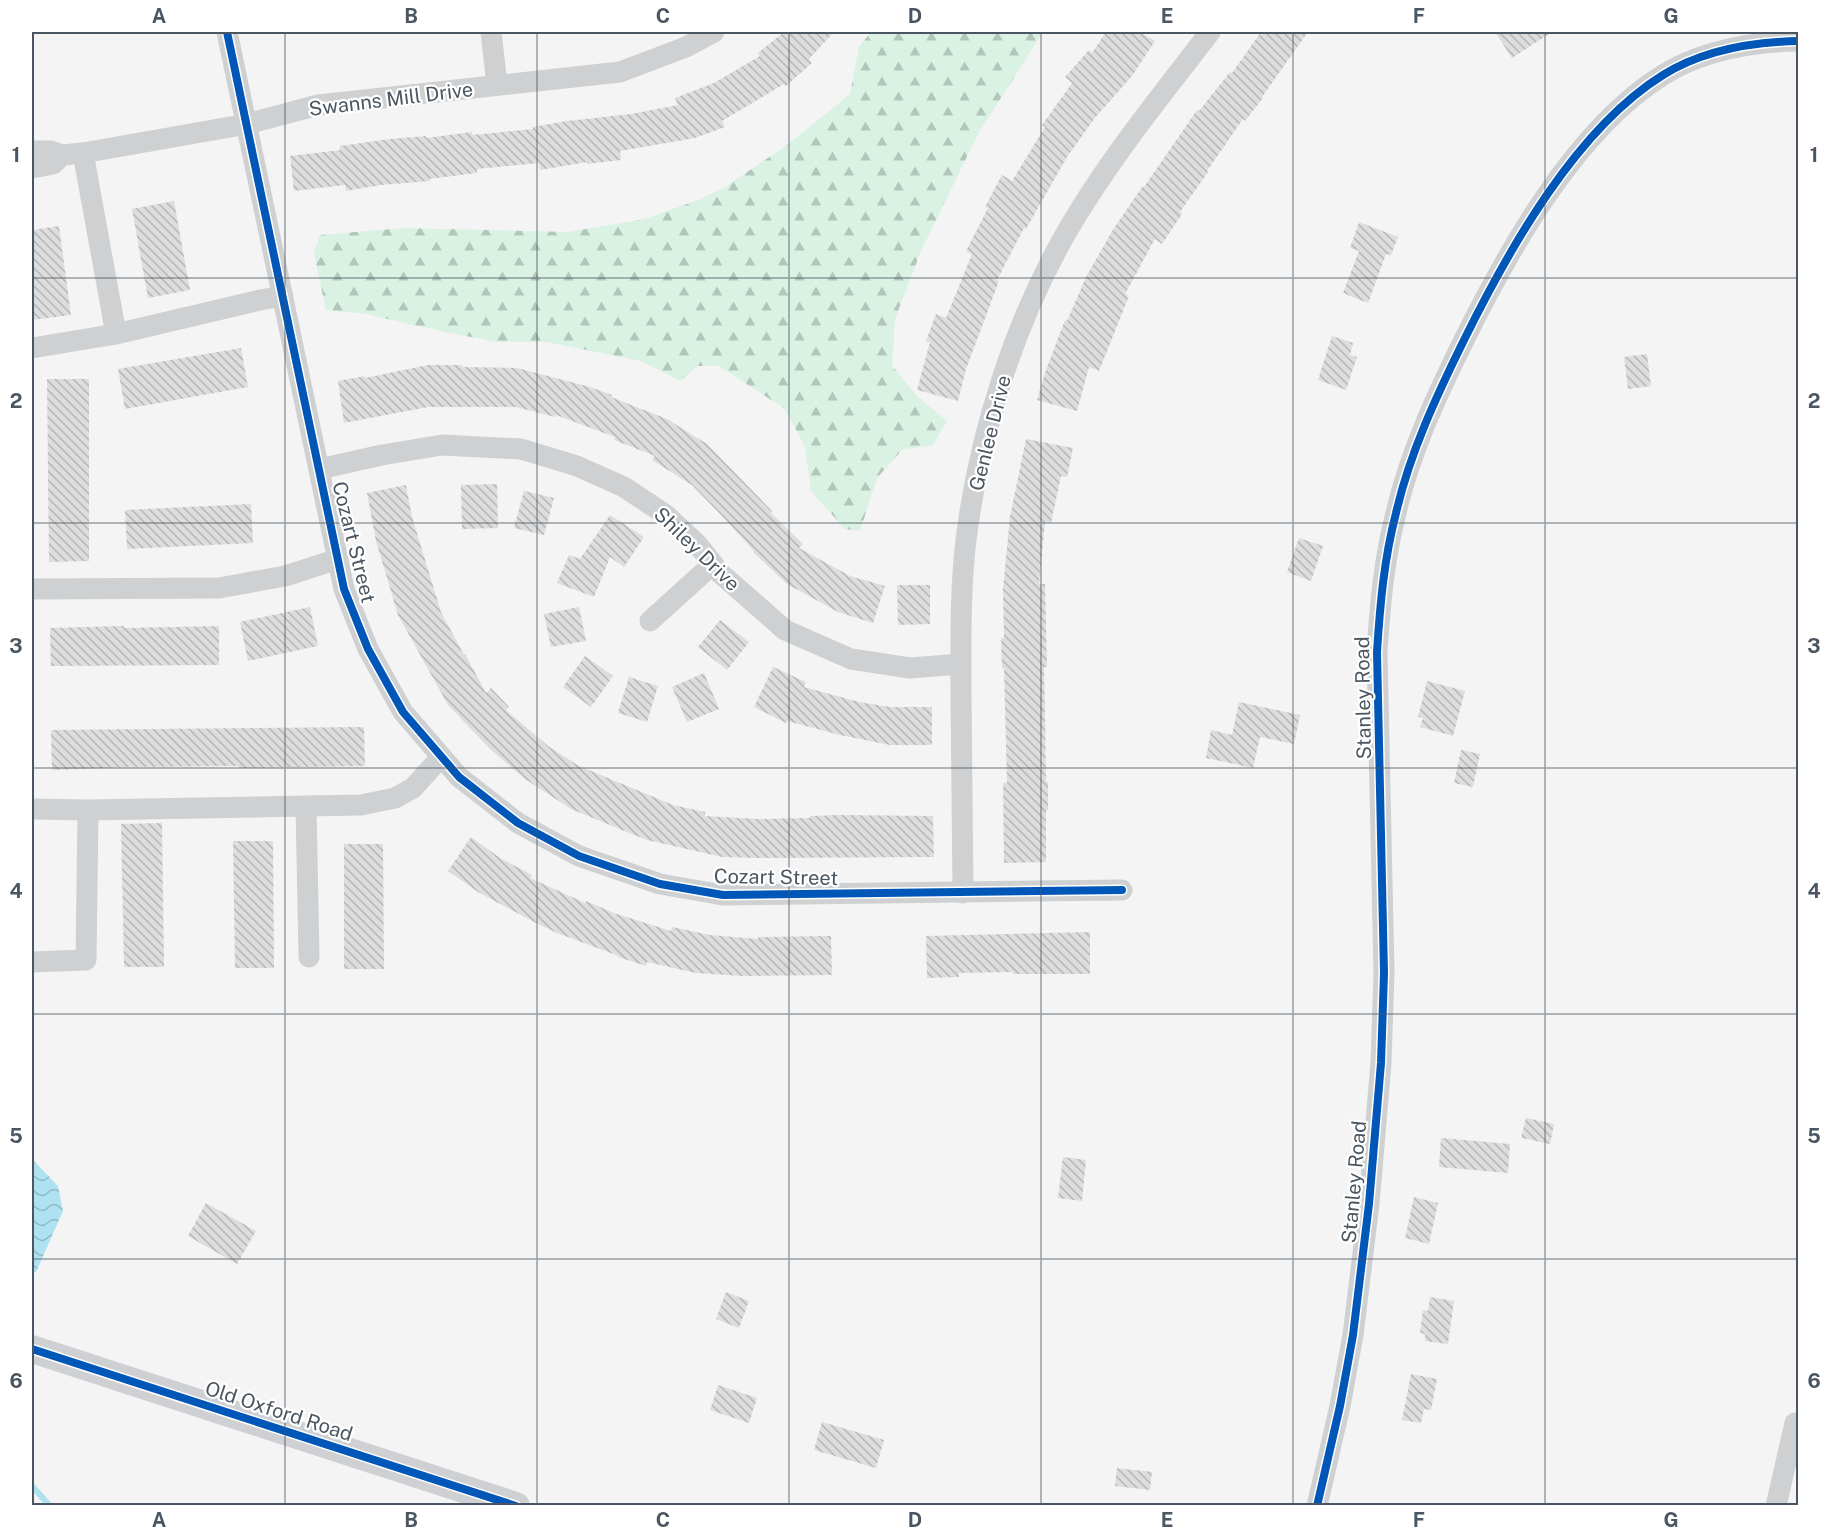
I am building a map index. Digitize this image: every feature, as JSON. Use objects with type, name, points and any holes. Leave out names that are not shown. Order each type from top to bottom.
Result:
[{"type":"street","name":"Cozart Street","points":[[227,32],[344,589],[368,649],[403,712],[459,777],[518,823],[579,856],[660,884],[723,895],[1122,890]]},
{"type":"street","points":[[491,32],[496,86]]},
{"type":"street","name":"Swanns Mill Drive","points":[[32,151],[51,151],[62,155],[83,153],[247,124],[318,105],[620,72],[686,47],[714,32]]},
{"type":"street","name":"Genlee Drive","points":[[963,893],[961,635],[966,540],[983,448],[999,388],[1032,302],[1068,229],[1117,152],[1210,32]]},
{"type":"street","name":"Stanley Road","points":[[1317,1506],[1340,1406],[1353,1335],[1369,1204],[1381,1063],[1384,973],[1378,631],[1387,550],[1396,510],[1412,458],[1434,402],[1487,294],[1536,211],[1594,134],[1645,88],[1665,74],[1689,62],[1739,47],[1798,41]]},
{"type":"street","points":[[83,153],[116,334]]},
{"type":"street","name":"Swanns Mill Drive","points":[[32,168],[53,164],[62,155]]},
{"type":"street","points":[[32,348],[116,334],[283,296]]},
{"type":"street","name":"Shiley Drive","points":[[319,469],[442,445],[521,449],[577,466],[624,487],[666,515],[698,545],[720,573],[785,630],[851,659],[910,668],[961,664]]},
{"type":"street","name":"Cozart Street","points":[[32,589],[219,588],[285,576],[338,559]]},
{"type":"street","points":[[650,621],[713,564]]},
{"type":"street","points":[[32,809],[361,805],[395,798],[413,788],[441,757]]},
{"type":"street","points":[[306,806],[309,957]]},
{"type":"street","points":[[32,962],[86,960],[88,810]]},
{"type":"street","name":"Old Oxford Road","points":[[32,1348],[516,1506]]},
{"type":"street","points":[[1776,1506],[1794,1423]]},
{"type":"green space","points":[[871,32],[1043,32],[978,134],[921,251],[895,319],[892,366],[919,398],[947,421],[933,445],[902,450],[877,478],[860,531],[845,529],[811,491],[805,447],[785,409],[719,366],[698,366],[680,381],[641,361],[547,342],[497,342],[365,314],[326,310],[314,253],[320,235],[403,228],[568,232],[645,219],[698,200],[725,187],[787,145],[850,94],[859,47]]},
{"type":"water","points":[[32,1159],[58,1186],[63,1211],[36,1272],[32,1273]]},
{"type":"building","points":[[784,32],[834,32],[809,59],[812,63],[786,86],[784,84],[722,121],[725,127],[695,138],[620,151],[621,160],[587,164],[587,162],[540,170],[539,163],[477,169],[477,173],[429,179],[430,181],[381,185],[346,191],[345,185],[294,191],[290,156],[340,150],[340,146],[390,139],[533,129],[533,127],[567,121],[631,114],[678,105],[675,98],[714,83],[760,56],[758,53]]},
{"type":"building","points":[[1106,32],[1140,32],[1155,41],[1132,76],[1094,119],[1067,157],[1026,229],[1024,228],[997,280],[999,281],[966,369],[958,401],[917,390],[930,342],[926,341],[936,314],[946,318],[972,254],[966,251],[988,208],[985,207],[1002,175],[1012,181],[1045,127],[1042,125],[1072,83],[1065,77],[1089,50],[1092,53]]},
{"type":"building","points":[[1261,32],[1308,32],[1263,98],[1245,121],[1243,119],[1207,171],[1162,244],[1155,239],[1125,294],[1129,296],[1099,371],[1089,367],[1077,411],[1037,400],[1065,320],[1067,321],[1086,277],[1114,228],[1197,110],[1199,111],[1230,72],[1232,73]]},
{"type":"building","points":[[1495,32],[1552,32],[1512,58]]},
{"type":"building","points":[[174,201],[190,290],[148,298],[132,209]]},
{"type":"building","points":[[1359,222],[1398,237],[1391,255],[1386,254],[1368,303],[1343,293],[1359,251],[1350,248]]},
{"type":"building","points":[[59,226],[71,315],[32,320],[32,230]]},
{"type":"building","points":[[1332,336],[1353,343],[1350,355],[1357,357],[1346,390],[1318,380]]},
{"type":"building","points":[[241,348],[248,387],[125,409],[118,369]]},
{"type":"building","points":[[1647,354],[1651,386],[1628,389],[1624,357]]},
{"type":"building","points":[[428,365],[517,368],[590,387],[667,419],[707,444],[803,544],[799,548],[850,576],[885,586],[873,623],[838,612],[787,584],[753,552],[692,485],[652,460],[655,456],[614,440],[615,437],[556,415],[555,417],[516,407],[428,407],[344,423],[338,381]]},
{"type":"building","points":[[47,379],[89,379],[89,561],[49,562]]},
{"type":"building","points":[[1026,439],[1073,448],[1067,477],[1061,476],[1051,523],[1045,522],[1039,584],[1045,584],[1047,667],[1044,667],[1046,782],[1048,782],[1046,862],[1004,863],[1003,783],[1007,783],[1001,638],[1004,638],[1003,590],[1010,517]]},
{"type":"building","points":[[497,484],[498,528],[462,529],[461,485]]},
{"type":"building","points":[[406,485],[412,517],[441,612],[464,655],[486,693],[491,688],[509,707],[506,710],[548,746],[579,766],[673,805],[705,812],[705,816],[757,819],[839,815],[933,816],[934,857],[722,857],[647,840],[571,809],[525,779],[490,749],[448,705],[398,615],[376,541],[367,493]]},
{"type":"building","points":[[524,491],[554,498],[544,535],[514,528]]},
{"type":"building","points":[[251,504],[253,543],[127,549],[125,510]]},
{"type":"building","points":[[610,515],[644,537],[624,567],[610,557],[594,597],[557,583],[569,555],[580,559]]},
{"type":"building","points":[[1299,538],[1323,546],[1311,581],[1287,572]]},
{"type":"building","points":[[897,585],[930,585],[930,624],[898,625]]},
{"type":"building","points":[[310,607],[318,646],[248,661],[240,622]]},
{"type":"building","points":[[579,607],[586,641],[551,647],[544,614]]},
{"type":"building","points":[[720,620],[749,642],[727,670],[698,647]]},
{"type":"building","points":[[124,626],[124,628],[219,626],[219,665],[51,666],[50,628]]},
{"type":"building","points":[[585,656],[613,676],[591,707],[563,687]]},
{"type":"building","points":[[773,667],[806,682],[804,687],[859,702],[890,707],[932,707],[932,745],[890,745],[787,721],[786,723],[754,707]]},
{"type":"building","points":[[704,673],[719,709],[687,722],[672,687]]},
{"type":"building","points":[[629,677],[658,686],[647,722],[618,713]]},
{"type":"building","points":[[1427,681],[1465,691],[1453,736],[1420,727],[1423,718],[1418,717]]},
{"type":"building","points":[[1239,702],[1300,715],[1294,744],[1260,737],[1253,768],[1206,758],[1211,730],[1232,735]]},
{"type":"building","points":[[364,727],[365,766],[126,767],[52,770],[51,730]]},
{"type":"building","points":[[1461,750],[1480,754],[1473,787],[1454,783]]},
{"type":"building","points":[[162,823],[164,967],[124,967],[121,824]]},
{"type":"building","points":[[471,837],[500,858],[532,875],[530,878],[585,903],[586,901],[614,913],[671,931],[672,927],[710,935],[758,939],[758,937],[831,936],[832,975],[743,976],[696,973],[647,962],[646,966],[618,957],[532,921],[478,892],[448,871]]},
{"type":"building","points":[[233,841],[273,841],[274,968],[235,968]]},
{"type":"building","points":[[344,844],[383,844],[384,969],[344,969]]},
{"type":"building","points":[[1090,932],[1090,974],[959,973],[959,977],[927,978],[926,936]]},
{"type":"building","points":[[1526,1118],[1554,1124],[1550,1144],[1521,1138]]},
{"type":"building","points":[[1441,1138],[1510,1144],[1508,1173],[1439,1167]]},
{"type":"building","points":[[1063,1157],[1086,1160],[1082,1201],[1058,1198]]},
{"type":"building","points":[[1414,1197],[1438,1203],[1429,1244],[1405,1238]]},
{"type":"building","points":[[206,1203],[256,1231],[237,1264],[188,1236]]},
{"type":"building","points":[[726,1292],[749,1301],[739,1328],[716,1319]]},
{"type":"building","points":[[1430,1297],[1454,1301],[1448,1344],[1425,1341],[1425,1334],[1420,1333],[1423,1310],[1428,1311]]},
{"type":"building","points":[[1411,1374],[1437,1379],[1431,1410],[1424,1409],[1421,1423],[1402,1420]]},
{"type":"building","points":[[718,1385],[757,1398],[749,1423],[710,1410]]},
{"type":"building","points":[[822,1422],[884,1440],[876,1468],[814,1450]]},
{"type":"building","points":[[1117,1468],[1152,1472],[1150,1490],[1115,1486]]},
{"type":"waterway","points":[[32,1486],[50,1506]]},
{"type":"cycle path","points":[[227,32],[344,589],[368,649],[403,712],[459,777],[518,823],[579,856],[660,884],[723,895],[1122,890]]},
{"type":"cycle path","points":[[1317,1506],[1340,1406],[1353,1335],[1369,1204],[1381,1063],[1384,973],[1377,652],[1388,548],[1409,468],[1444,382],[1502,268],[1548,194],[1602,126],[1631,98],[1678,66],[1729,49],[1764,43],[1798,41]]},
{"type":"cycle path","points":[[32,1349],[516,1506]]}]
